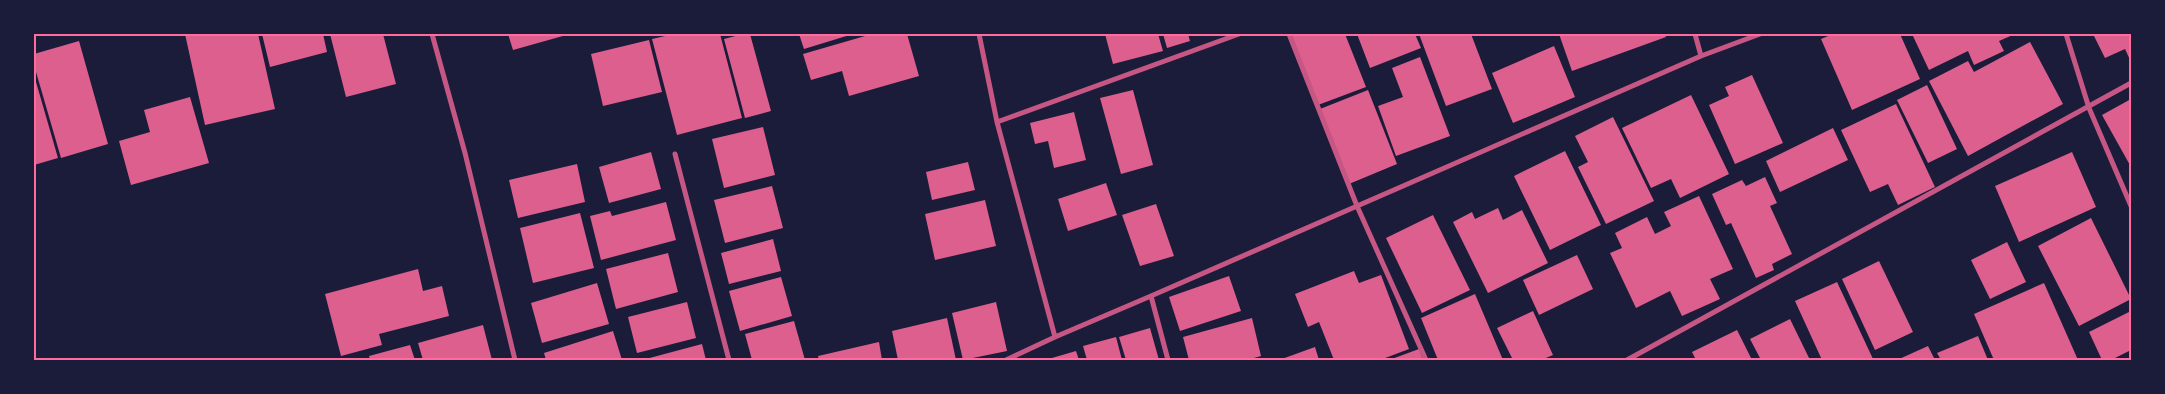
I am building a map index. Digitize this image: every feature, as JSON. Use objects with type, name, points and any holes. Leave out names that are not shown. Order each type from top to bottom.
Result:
[{"type":"street","points":[[432,34],[465,153],[515,360]]},
{"type":"street","points":[[978,34],[997,122],[1055,337]]},
{"type":"street","points":[[997,122],[1239,34]]},
{"type":"street","points":[[1289,34],[1357,206],[1426,360]]},
{"type":"street","points":[[1695,34],[1701,56]]},
{"type":"street","points":[[1006,360],[1701,56],[1760,34]]},
{"type":"street","points":[[2066,34],[2089,108],[2131,206]]},
{"type":"street","points":[[1628,360],[2131,84]]},
{"type":"street","points":[[675,154],[729,360]]},
{"type":"street","points":[[1151,296],[1168,360]]},
{"type":"building","points":[[185,34],[258,34],[275,109],[205,125]]},
{"type":"building","points":[[262,34],[323,34],[327,52],[270,67]]},
{"type":"building","points":[[330,34],[383,34],[396,84],[346,97]]},
{"type":"building","points":[[508,34],[570,34],[513,50]]},
{"type":"building","points":[[674,34],[720,34],[742,118],[677,135],[652,39]]},
{"type":"building","points":[[750,34],[771,111],[745,118],[724,39]]},
{"type":"building","points":[[799,34],[853,34],[804,49]]},
{"type":"building","points":[[872,34],[907,34],[919,76],[849,96],[842,71],[811,80],[803,54]]},
{"type":"building","points":[[1105,34],[1158,34],[1163,51],[1113,64]]},
{"type":"building","points":[[1163,34],[1188,34],[1190,41],[1167,48]]},
{"type":"building","points":[[1296,34],[1345,34],[1366,87],[1318,105],[1292,36]]},
{"type":"building","points":[[1357,34],[1415,34],[1421,48],[1370,68]]},
{"type":"building","points":[[1419,34],[1471,34],[1492,89],[1446,106]]},
{"type":"building","points":[[1559,34],[1665,34],[1666,37],[1572,71]]},
{"type":"building","points":[[1833,34],[1900,34],[1920,79],[1852,110],[1821,39]]},
{"type":"building","points":[[1912,34],[2015,34],[1999,41],[2004,51],[1974,65],[1968,51],[1929,70]]},
{"type":"building","points":[[2093,34],[2131,34],[2131,62],[2125,49],[2105,58]]},
{"type":"building","points":[[649,40],[662,92],[603,106],[591,54]]},
{"type":"building","points":[[79,41],[108,144],[61,158],[34,65],[34,54]]},
{"type":"building","points":[[2030,42],[2063,104],[1968,156],[1929,81],[1968,61],[1974,72]]},
{"type":"building","points":[[1554,46],[1575,97],[1513,123],[1492,73]]},
{"type":"building","points":[[1420,57],[1450,136],[1396,156],[1378,106],[1403,97],[1392,68]]},
{"type":"building","points":[[34,75],[58,158],[34,165]]},
{"type":"building","points":[[1752,75],[1783,143],[1735,164],[1709,105],[1729,96],[1725,87]]},
{"type":"building","points":[[1927,85],[1957,149],[1928,163],[1897,100]]},
{"type":"building","points":[[1133,90],[1153,165],[1121,174],[1100,98]]},
{"type":"building","points":[[1368,90],[1397,164],[1349,184],[1320,109]]},
{"type":"building","points":[[1691,95],[1729,174],[1680,198],[1671,179],[1651,188],[1622,128]]},
{"type":"building","points":[[190,97],[209,163],[131,185],[119,141],[150,132],[144,110]]},
{"type":"building","points":[[2131,99],[2131,167],[2102,115]]},
{"type":"building","points":[[1896,104],[1935,187],[1898,205],[1888,184],[1870,192],[1841,130]]},
{"type":"building","points":[[1074,112],[1086,160],[1054,168],[1048,141],[1035,144],[1030,123]]},
{"type":"building","points":[[1613,117],[1654,201],[1606,224],[1578,167],[1588,162],[1575,136]]},
{"type":"building","points":[[763,127],[775,175],[724,188],[712,139]]},
{"type":"building","points":[[1833,128],[1848,160],[1780,192],[1766,161]]},
{"type":"building","points":[[1565,151],[1601,225],[1550,250],[1514,176]]},
{"type":"building","points":[[651,152],[661,189],[609,203],[599,167]]},
{"type":"building","points":[[2072,152],[2096,207],[2019,242],[1995,186]]},
{"type":"building","points":[[968,162],[975,190],[932,200],[926,172]]},
{"type":"building","points":[[577,164],[585,202],[518,218],[509,180]]},
{"type":"building","points":[[1765,177],[1777,203],[1770,206],[1792,254],[1772,264],[1774,270],[1756,278],[1731,223],[1726,225],[1712,194],[1742,180],[1746,186]]},
{"type":"building","points":[[1106,183],[1117,215],[1068,231],[1058,199]]},
{"type":"building","points":[[772,186],[783,228],[725,243],[714,200]]},
{"type":"building","points":[[1699,196],[1733,269],[1710,279],[1720,299],[1682,316],[1670,291],[1636,308],[1610,253],[1622,248],[1615,233],[1647,217],[1655,234],[1671,226],[1664,212]]},
{"type":"building","points":[[985,200],[996,246],[935,260],[925,214]]},
{"type":"building","points":[[666,202],[676,240],[601,260],[590,216],[610,211],[612,216]]},
{"type":"building","points":[[1156,204],[1174,256],[1140,266],[1122,215]]},
{"type":"building","points":[[1498,208],[1503,220],[1522,210],[1548,263],[1488,293],[1453,222],[1472,212],[1475,219]]},
{"type":"building","points":[[580,213],[594,268],[533,283],[520,228]]},
{"type":"building","points":[[1433,215],[1470,290],[1422,313],[1386,238]]},
{"type":"building","points":[[2091,218],[2131,299],[2079,326],[2038,246]]},
{"type":"building","points":[[773,239],[781,271],[729,284],[721,253]]},
{"type":"building","points":[[2007,242],[2026,282],[1990,299],[1971,260]]},
{"type":"building","points":[[668,253],[678,292],[616,309],[606,269]]},
{"type":"building","points":[[1577,255],[1593,289],[1539,315],[1523,280]]},
{"type":"building","points":[[1879,261],[1913,332],[1875,350],[1842,279]]},
{"type":"building","points":[[418,269],[423,291],[442,286],[449,316],[379,334],[382,345],[341,356],[325,294]]},
{"type":"building","points":[[1354,271],[1359,283],[1381,275],[1409,349],[1380,360],[1334,360],[1319,322],[1308,327],[1295,294]]},
{"type":"building","points":[[1229,276],[1241,311],[1180,331],[1169,297]]},
{"type":"building","points":[[781,277],[792,316],[740,331],[729,291]]},
{"type":"building","points":[[1837,282],[1873,359],[1871,360],[1822,360],[1795,301]]},
{"type":"building","points":[[597,283],[609,324],[542,343],[531,303]]},
{"type":"building","points":[[2044,283],[2078,360],[1994,360],[1974,314]]},
{"type":"building","points":[[1475,294],[1503,360],[1438,360],[1421,318]]},
{"type":"building","points":[[687,302],[696,338],[637,353],[628,317]]},
{"type":"building","points":[[996,302],[1007,351],[963,360],[952,313]]},
{"type":"building","points":[[1533,311],[1553,355],[1541,360],[1513,360],[1497,328]]},
{"type":"building","points":[[2131,311],[2131,350],[2111,360],[2102,360],[2089,332]]},
{"type":"building","points":[[947,318],[956,360],[898,360],[892,331]]},
{"type":"building","points":[[1252,318],[1261,356],[1247,360],[1189,360],[1183,337]]},
{"type":"building","points":[[1790,319],[1810,360],[1761,360],[1750,339]]},
{"type":"building","points":[[794,321],[805,360],[752,360],[745,334]]},
{"type":"building","points":[[483,325],[492,360],[423,360],[418,343]]},
{"type":"building","points":[[1150,328],[1159,360],[1126,360],[1119,337]]},
{"type":"building","points":[[1737,330],[1752,360],[1696,360],[1692,352]]},
{"type":"building","points":[[613,331],[622,360],[546,360],[544,353]]},
{"type":"building","points":[[1978,336],[1988,360],[1941,360],[1937,353]]},
{"type":"building","points":[[1116,337],[1122,360],[1087,360],[1083,346]]},
{"type":"building","points":[[879,342],[882,360],[819,360],[818,356]]},
{"type":"building","points":[[702,344],[706,360],[642,360]]},
{"type":"building","points":[[410,345],[415,360],[370,360],[369,356]]},
{"type":"building","points":[[1928,346],[1935,360],[1897,360]]},
{"type":"building","points":[[1315,347],[1319,360],[1279,360]]},
{"type":"building","points":[[1419,349],[1423,360],[1389,360]]},
{"type":"building","points":[[1076,351],[1079,360],[1045,360]]}]
